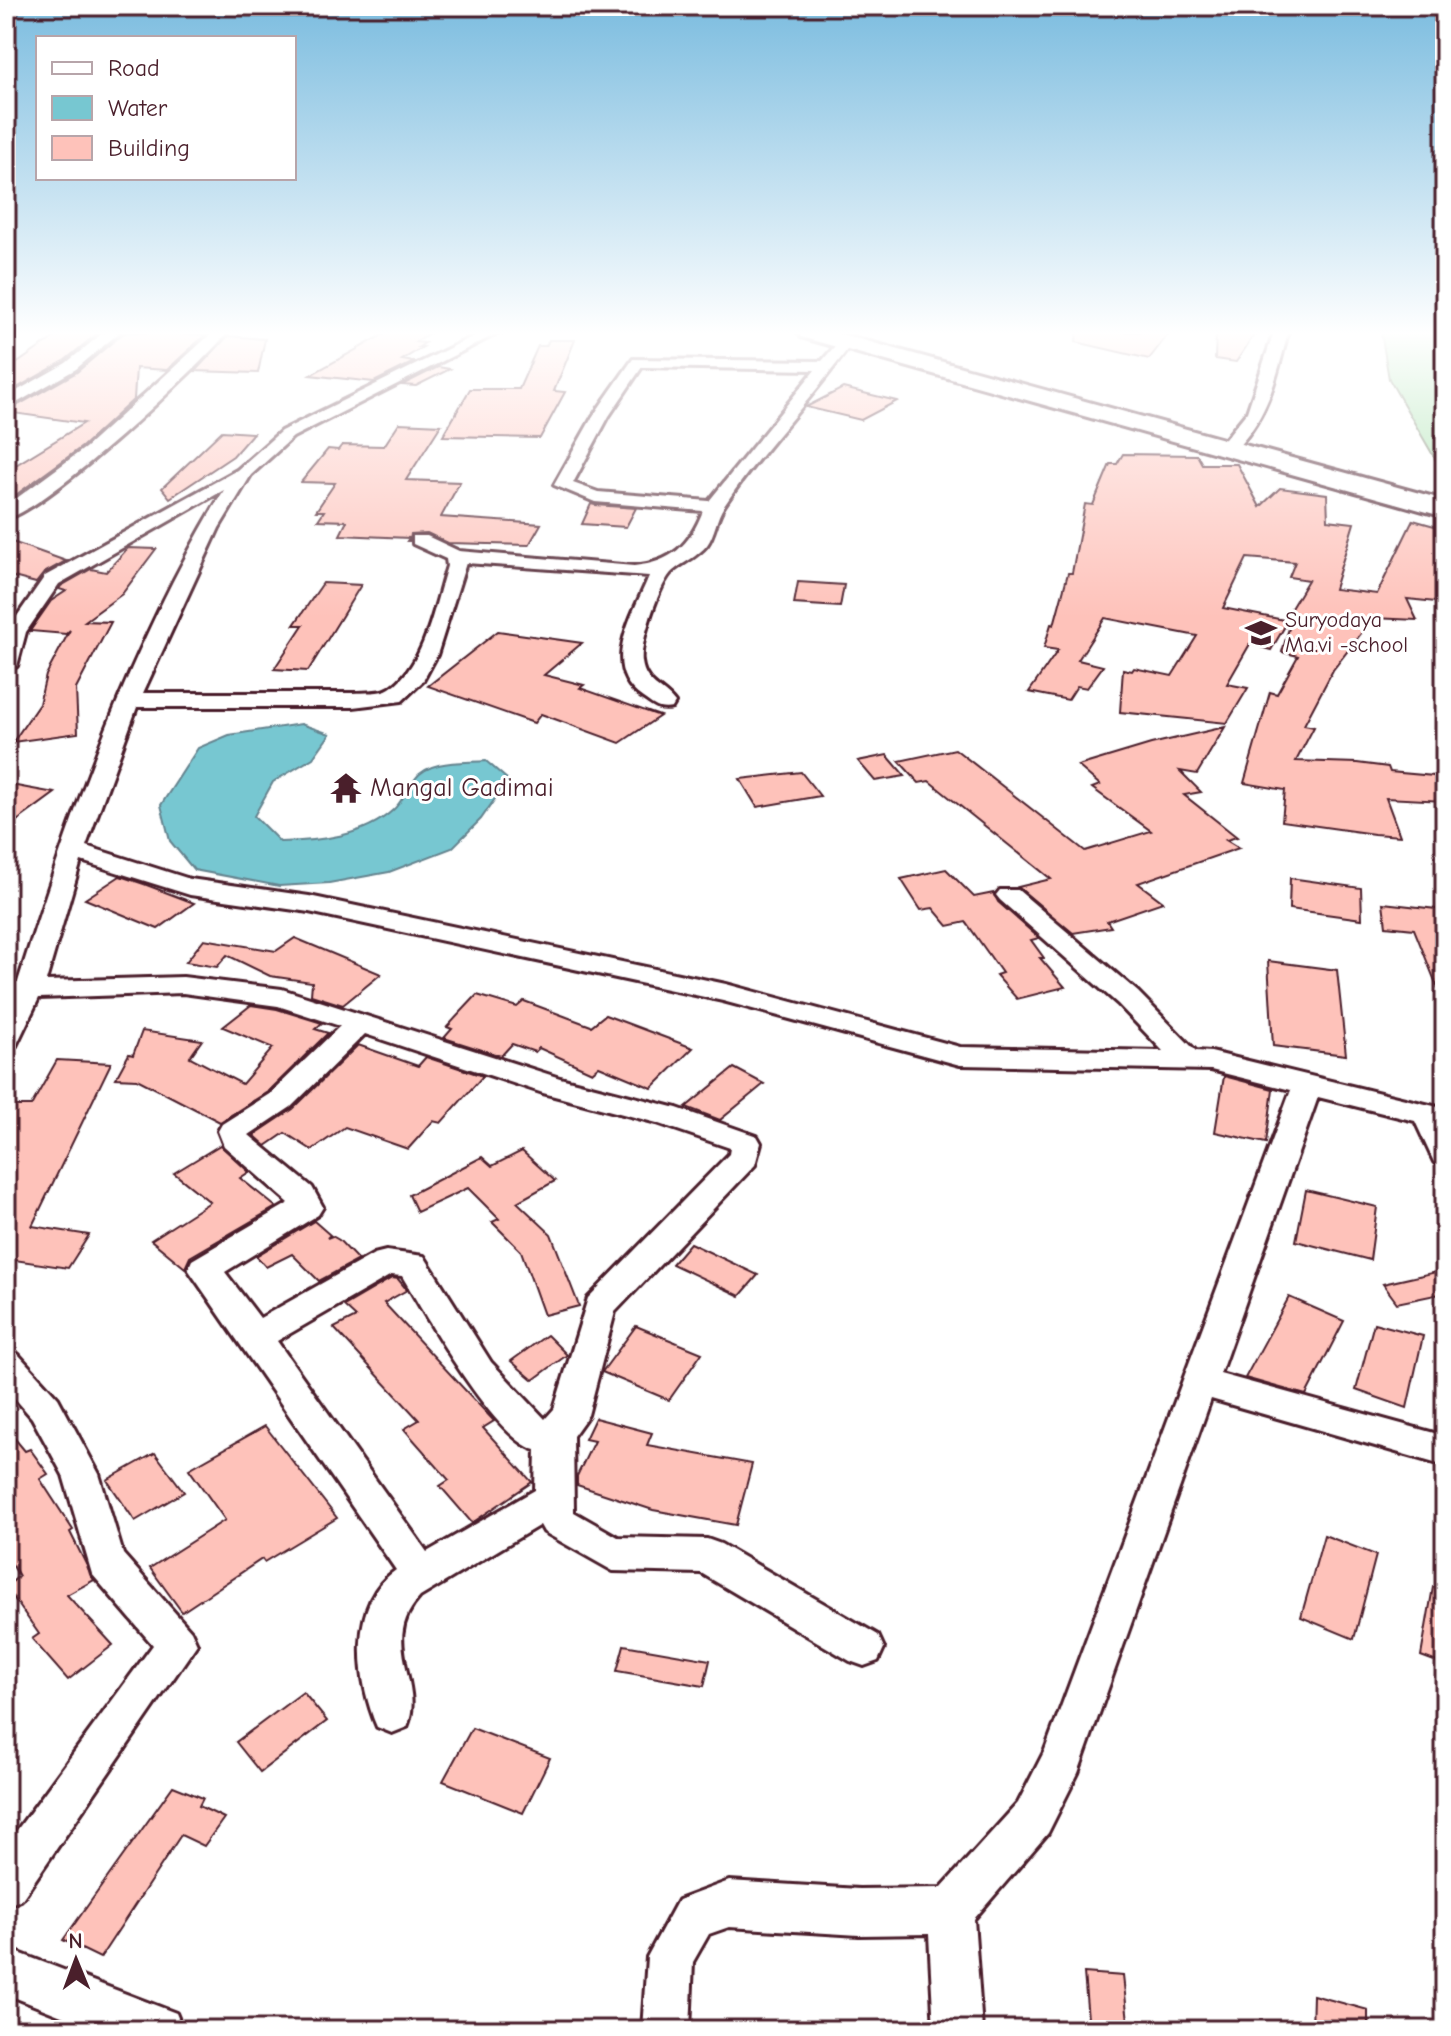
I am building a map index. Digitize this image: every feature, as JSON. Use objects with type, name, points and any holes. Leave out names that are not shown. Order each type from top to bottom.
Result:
[{"type":"main road","points":[[1172,427],[1445,509]]},
{"type":"main road","points":[[1233,444],[1445,494]]},
{"type":"street","points":[[6,514],[36,495],[121,427]]},
{"type":"street","points":[[6,666],[16,632],[52,580],[71,566],[174,515],[244,472],[287,434],[301,427]]},
{"type":"street","points":[[595,427],[563,485],[595,497],[714,507]]},
{"type":"street","points":[[420,540],[455,556],[634,572],[662,569],[681,559],[700,541],[714,507],[779,427]]},
{"type":"street","points":[[1233,444],[1242,427]]},
{"type":"street","points":[[6,1040],[18,991],[129,700],[210,528],[244,472]]},
{"type":"street","points":[[129,700],[353,700],[394,696],[415,676],[439,629],[457,566],[455,556]]},
{"type":"street","points":[[662,569],[640,621],[628,666],[636,684],[664,703]]},
{"type":"street","points":[[6,612],[31,607]]},
{"type":"street","points":[[72,850],[161,880],[309,904],[726,993],[960,1056],[1211,1061],[1427,1114],[1445,1155]]},
{"type":"street","points":[[1009,895],[1128,998],[1187,1059]]},
{"type":"street","points":[[18,991],[183,985],[282,998],[553,1086],[666,1115],[746,1143],[744,1157],[600,1307],[570,1415],[555,1432],[553,1498],[557,1521],[613,1554],[707,1556],[864,1648]]},
{"type":"street","points":[[360,1023],[281,1100],[233,1131],[235,1139],[301,1195],[307,1207],[204,1269],[422,1576]]},
{"type":"street","points":[[958,2030],[951,1911],[1033,1818],[1063,1759],[1307,1086]]},
{"type":"street","points":[[255,1337],[386,1263],[412,1265],[479,1372],[535,1435],[555,1432]]},
{"type":"street","points":[[6,1364],[45,1408],[81,1474],[106,1562],[177,1644],[6,1883]]},
{"type":"street","points":[[1200,1382],[1445,1451]]},
{"type":"street","points":[[392,1713],[380,1623],[390,1599],[422,1576],[553,1498]]},
{"type":"street","points":[[666,2030],[670,1957],[694,1916],[729,1904],[859,1912],[951,1911]]},
{"type":"street","points":[[6,1971],[159,2030]]},
{"type":"green space","points":[[1417,427],[1445,427],[1445,463],[1437,462]]},
{"type":"water","points":[[301,724],[330,734],[313,758],[273,782],[254,816],[280,842],[325,839],[368,826],[396,807],[421,773],[438,765],[486,761],[508,780],[481,819],[452,848],[389,872],[329,883],[279,886],[194,870],[170,841],[161,805],[198,748],[229,735]]},
{"type":"building","points":[[77,427],[104,427],[83,446],[6,502],[6,471]]},
{"type":"building","points":[[396,427],[440,427],[406,480],[460,482],[441,517],[541,524],[529,545],[448,543],[427,533],[411,534],[410,541],[407,541],[409,538],[340,535],[347,521],[318,520],[324,511],[316,511],[335,483],[301,482],[328,449],[338,450],[342,445],[384,446]]},
{"type":"building","points":[[448,427],[546,427],[540,438],[443,436]]},
{"type":"building","points":[[222,431],[253,433],[233,456],[170,498],[162,488]]},
{"type":"building","points":[[1123,454],[1197,455],[1202,464],[1237,464],[1260,507],[1280,488],[1327,494],[1328,520],[1354,523],[1334,589],[1377,594],[1413,520],[1445,529],[1445,603],[1407,599],[1417,620],[1373,618],[1333,670],[1304,725],[1314,727],[1296,761],[1357,763],[1388,767],[1390,772],[1445,777],[1445,801],[1386,798],[1400,836],[1374,834],[1282,821],[1285,790],[1244,783],[1270,692],[1277,694],[1298,656],[1282,652],[1289,628],[1285,626],[1271,650],[1250,644],[1227,684],[1248,688],[1227,723],[1120,712],[1123,669],[1132,671],[1134,668],[1172,676],[1197,636],[1105,618],[1078,660],[1103,666],[1087,688],[1077,686],[1068,700],[1029,692],[1058,650],[1044,648],[1051,624],[1054,625],[1068,573],[1072,573],[1085,504],[1093,505],[1110,464],[1117,464]],"holes":[[[1247,558],[1295,562],[1289,577],[1308,580],[1284,620],[1223,608]]]},
{"type":"building","points":[[591,504],[636,508],[626,527],[582,524]]},
{"type":"building","points":[[6,540],[66,561],[44,573],[36,583],[6,575]]},
{"type":"building","points":[[128,548],[156,549],[122,594],[85,621],[111,622],[76,689],[78,733],[13,742],[39,704],[46,675],[70,630],[66,634],[30,631],[51,601],[66,591],[59,589],[61,586],[91,569],[106,572]]},
{"type":"building","points":[[798,582],[844,585],[840,607],[794,604]]},
{"type":"building","points":[[323,583],[361,585],[308,671],[274,669],[303,625],[294,625]]},
{"type":"building","points":[[498,631],[582,643],[544,675],[584,685],[580,688],[660,716],[620,743],[541,714],[534,723],[428,686]]},
{"type":"building","points":[[1225,727],[1197,774],[1180,771],[1201,792],[1184,795],[1237,837],[1226,840],[1239,848],[1138,883],[1163,902],[1107,921],[1111,927],[1073,933],[1018,887],[1051,879],[929,781],[919,783],[899,761],[955,749],[1085,851],[1151,831],[1092,788],[1100,785],[1078,766],[1151,744]]},
{"type":"building","points":[[887,755],[905,776],[875,781],[858,761]]},
{"type":"building","points":[[801,772],[820,796],[757,807],[740,779]]},
{"type":"building","points":[[6,784],[27,788],[55,793],[6,829]]},
{"type":"building","points":[[946,869],[974,897],[994,893],[998,902],[1039,938],[1031,940],[1044,958],[1040,958],[1065,987],[1017,999],[996,975],[1002,973],[966,922],[948,926],[933,908],[921,910],[901,879]]},
{"type":"building","points":[[120,876],[194,903],[158,929],[85,899]]},
{"type":"building","points":[[1290,878],[1361,888],[1362,919],[1289,909]]},
{"type":"building","points":[[1383,903],[1445,910],[1445,1006],[1414,929],[1386,926]]},
{"type":"building","points":[[295,938],[381,974],[343,1005],[311,995],[312,982],[270,976],[227,955],[217,967],[186,962],[204,939],[276,951]]},
{"type":"building","points":[[1268,961],[1337,970],[1346,1055],[1273,1046]]},
{"type":"building","points":[[477,995],[517,1007],[524,1001],[591,1026],[605,1015],[693,1048],[652,1088],[599,1066],[592,1072],[539,1048],[535,1052],[512,1044],[501,1056],[444,1038],[452,1029],[447,1027]]},
{"type":"building","points":[[251,1005],[277,1009],[322,1023],[315,1029],[328,1033],[269,1091],[220,1122],[137,1079],[116,1078],[129,1054],[133,1055],[142,1031],[202,1040],[190,1057],[242,1084],[273,1048],[223,1027]]},
{"type":"building","points":[[358,1045],[418,1066],[426,1057],[483,1076],[441,1123],[433,1121],[408,1149],[345,1127],[312,1150],[285,1133],[266,1146],[254,1135],[293,1109]]},
{"type":"building","points":[[57,1060],[111,1063],[32,1226],[89,1235],[68,1268],[15,1260],[6,1277],[6,1106],[31,1106]]},
{"type":"building","points":[[734,1068],[764,1084],[720,1120],[686,1107]]},
{"type":"building","points":[[1224,1076],[1273,1089],[1266,1143],[1215,1132]]},
{"type":"building","points":[[220,1145],[249,1172],[240,1178],[276,1207],[190,1257],[185,1268],[151,1240],[210,1202],[174,1173]]},
{"type":"building","points":[[522,1151],[555,1181],[517,1202],[551,1234],[579,1306],[544,1315],[521,1251],[492,1222],[499,1219],[468,1188],[417,1212],[409,1195],[482,1157],[492,1166]]},
{"type":"building","points":[[1306,1190],[1377,1207],[1370,1260],[1296,1241]]},
{"type":"building","points":[[314,1221],[330,1235],[327,1238],[332,1236],[339,1240],[358,1260],[319,1281],[292,1254],[266,1267],[256,1256]]},
{"type":"building","points":[[690,1243],[758,1275],[740,1296],[672,1264]]},
{"type":"building","points":[[1445,1270],[1445,1293],[1397,1303],[1383,1284]]},
{"type":"building","points":[[392,1278],[398,1279],[407,1290],[384,1303],[494,1421],[483,1428],[532,1482],[472,1523],[440,1486],[449,1480],[404,1429],[419,1420],[334,1328],[356,1317],[344,1306]]},
{"type":"building","points":[[1289,1297],[1344,1321],[1306,1395],[1245,1378]]},
{"type":"building","points":[[1374,1323],[1423,1336],[1407,1408],[1356,1390]]},
{"type":"building","points":[[636,1326],[702,1353],[669,1400],[602,1372]]},
{"type":"building","points":[[547,1335],[567,1355],[533,1380],[511,1361]]},
{"type":"building","points":[[595,1418],[652,1433],[647,1445],[752,1464],[736,1525],[653,1510],[577,1485],[577,1476],[594,1441],[585,1439]]},
{"type":"building","points":[[265,1426],[337,1518],[264,1562],[262,1559],[182,1612],[150,1568],[225,1520],[189,1469]]},
{"type":"building","points":[[6,1428],[25,1451],[30,1449],[48,1474],[40,1479],[73,1530],[70,1532],[94,1580],[67,1595],[113,1645],[68,1680],[32,1639],[39,1634],[6,1587],[19,1576],[6,1554]]},
{"type":"building","points":[[155,1453],[184,1492],[135,1521],[107,1480]]},
{"type":"building","points":[[1324,1535],[1376,1555],[1354,1639],[1301,1617]]},
{"type":"building","points":[[1433,1587],[1445,1588],[1445,1665],[1421,1656]]},
{"type":"building","points":[[624,1645],[710,1660],[704,1686],[617,1671]]},
{"type":"building","points":[[303,1692],[327,1721],[260,1772],[236,1742]]},
{"type":"building","points":[[472,1728],[550,1758],[523,1813],[443,1781]]},
{"type":"building","points":[[173,1786],[203,1798],[199,1806],[224,1818],[204,1846],[181,1835],[100,1958],[63,1940]]},
{"type":"building","points":[[1084,1973],[1123,1976],[1129,2030],[1089,2030]]},
{"type":"building","points":[[1313,1995],[1368,2010],[1368,2030],[1312,2030]]},
{"type":"place","name":"Suryodaya Ma.vi -school","points":[[1261,633]]},
{"type":"place","name":"Mangal Gadimai","points":[[346,788]]}]
